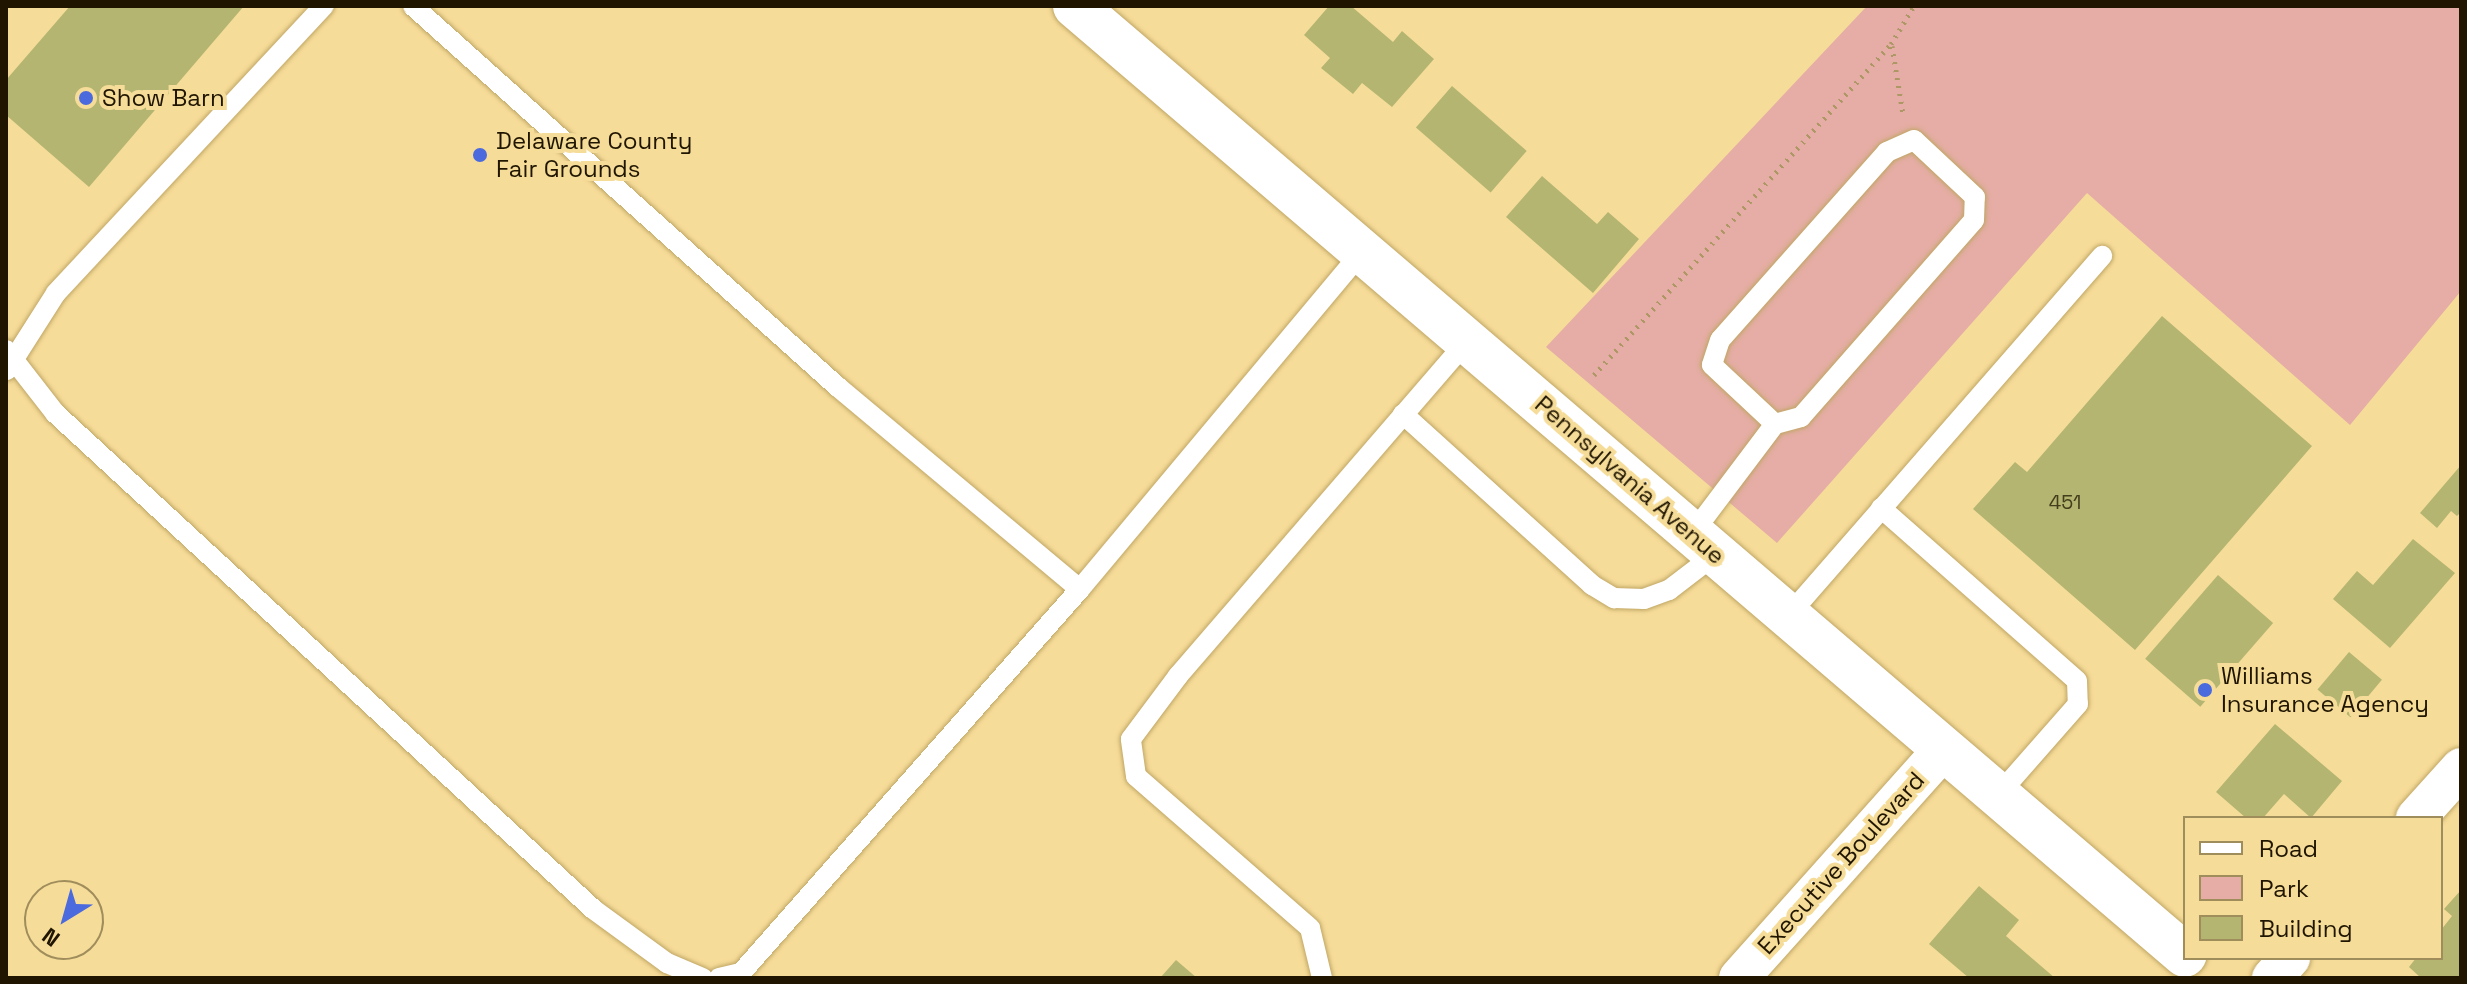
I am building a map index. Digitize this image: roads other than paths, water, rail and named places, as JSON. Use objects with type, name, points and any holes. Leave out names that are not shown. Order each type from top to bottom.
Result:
[{"type":"street","name":"Pennsylvania Avenue","points":[[1075,6],[2183,953]]},
{"type":"street","name":"Executive Boulevard","points":[[1739,978],[1944,749]]},
{"type":"street","points":[[2418,816],[2461,768]]},
{"type":"street","name":"Pennsylvania Avenue","points":[[2192,960],[2212,978]]},
{"type":"street","points":[[2272,978],[2288,960]]},
{"type":"lane","points":[[324,6],[56,293],[8,360],[55,413],[593,909],[667,963],[703,978]]},
{"type":"lane","points":[[413,6],[838,387],[1080,589]]},
{"type":"lane","points":[[1403,414],[1592,585],[1614,598],[1644,599],[1669,590],[1704,544],[1775,424],[1801,417],[1974,220],[1975,197],[1914,140],[1887,152],[1720,340],[1712,365],[1775,424]]},
{"type":"lane","points":[[719,978],[741,973],[1080,589],[1362,252]]},
{"type":"lane","points":[[1788,616],[2102,256]]},
{"type":"lane","points":[[1322,978],[1310,928],[1136,776],[1131,739],[1178,676],[1467,341]]},
{"type":"lane","points":[[1881,508],[2077,681],[2078,704],[1998,795]]},
{"type":"place","name":"Show Barn","points":[[86,98]]},
{"type":"place","name":"Delaware County Fair Grounds","points":[[480,155]]},
{"type":"place","name":"Williams Insurance Agency","points":[[2205,690]]}]
